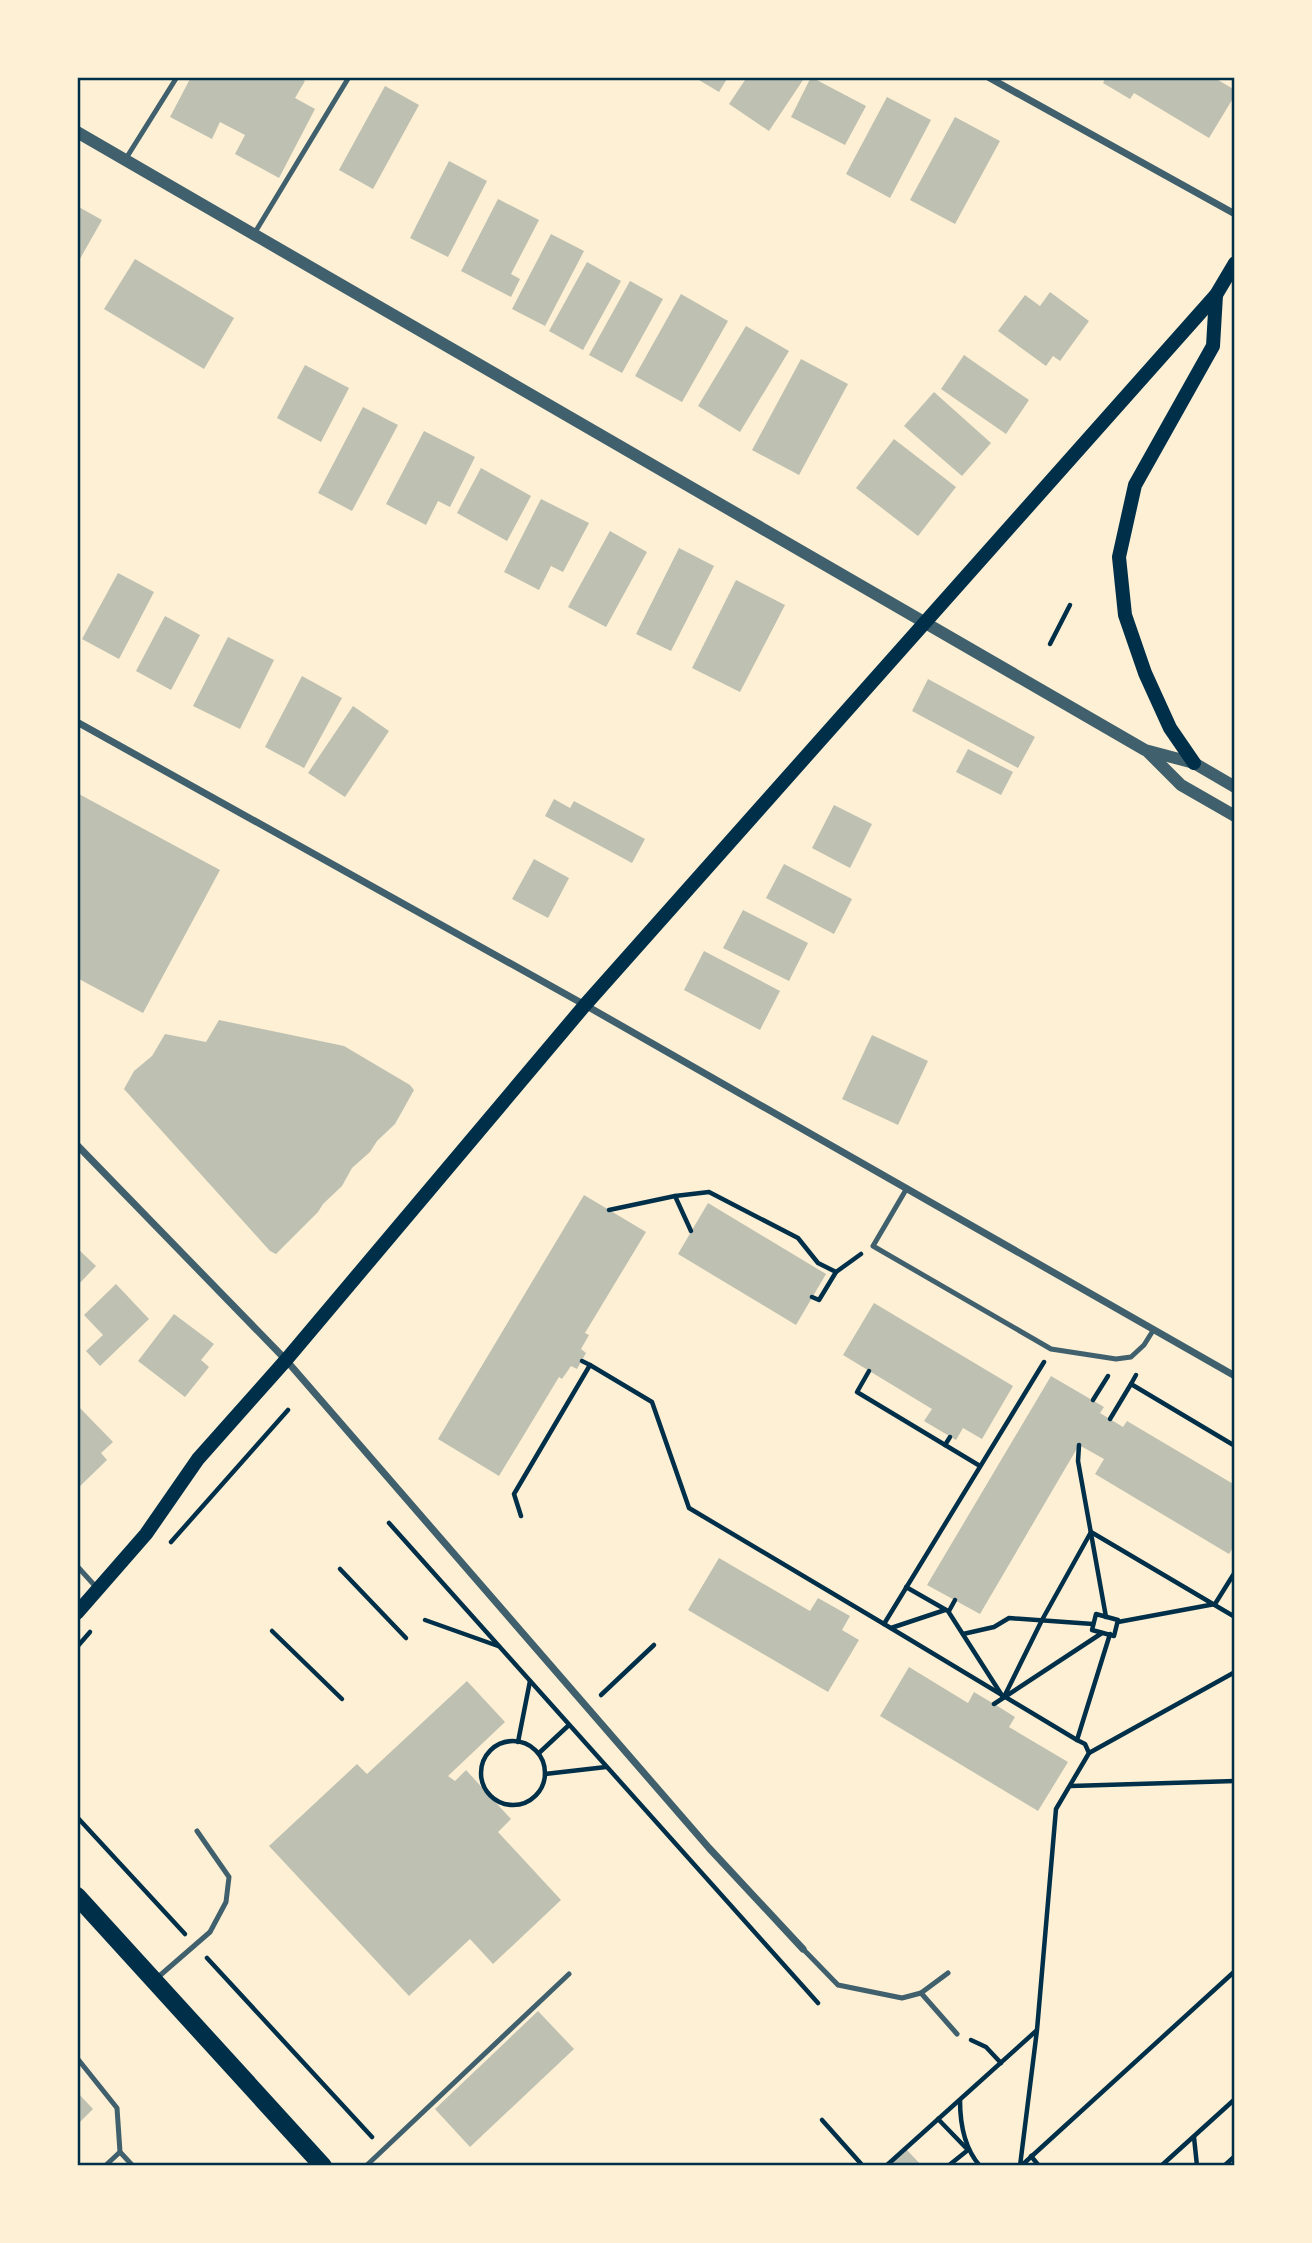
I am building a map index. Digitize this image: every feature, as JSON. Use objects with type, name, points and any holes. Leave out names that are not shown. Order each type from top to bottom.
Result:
[{"type":"main road","points":[[77,1613],[146,1534],[198,1458],[286,1360],[585,1005],[1216,295],[1235,263]]},
{"type":"main road","points":[[1194,764],[1159,707],[1137,650],[1125,615],[1119,557],[1135,485],[1213,346],[1216,295]]},
{"type":"main road","points":[[77,1896],[323,2166]]},
{"type":"street","points":[[988,77],[1235,214]]},
{"type":"street","points":[[77,132],[1145,750],[1194,764],[1235,787]]},
{"type":"street","points":[[77,722],[585,1005],[1235,1376]]},
{"type":"street","points":[[1145,750],[1181,785],[1235,816]]},
{"type":"street","points":[[77,1145],[286,1360],[709,1848],[803,1949]]},
{"type":"lane","points":[[125,160],[177,77]]},
{"type":"lane","points":[[254,234],[349,77]]},
{"type":"lane","points":[[907,1188],[873,1246],[1051,1349],[1116,1359],[1131,1357],[1144,1345],[1154,1329]]},
{"type":"lane","points":[[77,1566],[98,1589]]},
{"type":"lane","points":[[153,1980],[210,1932],[226,1902],[229,1877],[197,1831]]},
{"type":"lane","points":[[803,1949],[838,1985],[902,1998],[921,1993],[948,1973]]},
{"type":"lane","points":[[366,2166],[569,1975]]},
{"type":"lane","points":[[921,1993],[957,2034]]},
{"type":"lane","points":[[77,2057],[117,2108],[120,2152],[133,2166]]},
{"type":"lane","points":[[105,2166],[120,2152]]},
{"type":"path","points":[[1050,644],[1070,604]]},
{"type":"path","points":[[609,1210],[709,1192],[798,1238],[818,1263],[836,1272]]},
{"type":"path","points":[[675,1196],[691,1231]]},
{"type":"path","points":[[813,1297],[819,1300],[836,1272],[873,1246]]},
{"type":"path","points":[[884,1624],[1051,1349]]},
{"type":"path","points":[[582,1361],[652,1402],[689,1508],[1085,1744],[1089,1753]]},
{"type":"path","points":[[522,1516],[513,1494],[590,1365]]},
{"type":"path","points":[[869,1371],[857,1392],[980,1466]]},
{"type":"path","points":[[1093,1400],[1111,1371]]},
{"type":"path","points":[[1110,1419],[1138,1373],[1124,1372]]},
{"type":"path","points":[[1131,1384],[1235,1446]]},
{"type":"path","points":[[169,1544],[288,1410]]},
{"type":"path","points":[[945,1445],[950,1437]]},
{"type":"path","points":[[1079,1445],[1078,1461],[1106,1617]]},
{"type":"path","points":[[389,1523],[818,2003]]},
{"type":"path","points":[[1091,1532],[1235,1617]]},
{"type":"path","points":[[1004,1697],[1042,1620],[1091,1532]]},
{"type":"path","points":[[340,1569],[406,1638]]},
{"type":"path","points":[[1118,1622],[1114,1636],[1092,1630],[1096,1614],[1118,1622],[1214,1604],[1235,1572]]},
{"type":"path","points":[[906,1587],[947,1611],[1004,1697]]},
{"type":"path","points":[[891,1628],[947,1611],[955,1600]]},
{"type":"path","points":[[963,1634],[994,1627],[1009,1618],[1093,1624]]},
{"type":"path","points":[[425,1620],[499,1646]]},
{"type":"path","points":[[77,1647],[95,1627]]},
{"type":"path","points":[[272,1630],[342,1699]]},
{"type":"path","points":[[994,1704],[1102,1633]]},
{"type":"path","points":[[1077,1740],[1110,1634]]},
{"type":"path","points":[[1020,2166],[1037,2030],[1056,1809],[1089,1753],[1235,1672]]},
{"type":"path","points":[[518,1742],[530,1681]]},
{"type":"path","points":[[518,1742],[531,1746],[539,1754],[544,1763],[545,1774],[543,1784],[529,1800],[509,1804],[489,1794],[482,1776],[482,1765],[493,1748],[502,1743],[518,1742]]},
{"type":"path","points":[[545,1774],[607,1767]]},
{"type":"path","points":[[1071,1786],[1235,1781]]},
{"type":"path","points":[[77,1817],[384,2150]]},
{"type":"path","points":[[1020,2166],[1235,1971]]},
{"type":"path","points":[[886,2166],[1037,2030]]},
{"type":"path","points":[[957,2034],[986,2047],[1002,2063]]},
{"type":"path","points":[[1161,2166],[1235,2099]]},
{"type":"path","points":[[960,2100],[960,2120],[968,2150]]},
{"type":"path","points":[[939,2119],[980,2166]]},
{"type":"path","points":[[822,2120],[863,2166]]},
{"type":"path","points":[[1194,2136],[1197,2166]]},
{"type":"path","points":[[948,2166],[968,2150]]},
{"type":"path","points":[[1031,2156],[1039,2166]]},
{"type":"path","points":[[1224,2166],[1235,2156]]},
{"type":"building","points":[[191,77],[298,77],[305,81],[295,98],[315,109],[279,178],[235,154],[245,135],[220,122],[212,139],[170,117]]},
{"type":"building","points":[[694,77],[728,77],[719,92]]},
{"type":"building","points":[[747,77],[805,77],[769,131],[729,104]]},
{"type":"building","points":[[811,77],[866,106],[845,145],[791,117]]},
{"type":"building","points":[[1106,77],[1213,77],[1235,90],[1235,95],[1209,138],[1134,93],[1130,99],[1103,83]]},
{"type":"building","points":[[385,86],[419,105],[373,189],[339,170]]},
{"type":"building","points":[[887,97],[931,120],[890,198],[846,174]]},
{"type":"building","points":[[955,117],[1000,141],[955,224],[910,200]]},
{"type":"building","points":[[449,161],[487,181],[448,257],[410,238]]},
{"type":"building","points":[[498,199],[539,220],[511,274],[520,279],[511,297],[461,271]]},
{"type":"building","points":[[77,206],[102,220],[77,264]]},
{"type":"building","points":[[551,234],[584,251],[545,326],[512,309]]},
{"type":"building","points":[[135,259],[234,318],[204,369],[104,309]]},
{"type":"building","points":[[587,262],[621,281],[583,350],[549,331]]},
{"type":"building","points":[[630,281],[663,299],[622,373],[589,355]]},
{"type":"building","points":[[1050,292],[1089,321],[1060,361],[1053,356],[1046,366],[998,331],[1025,295],[1040,306]]},
{"type":"building","points":[[681,294],[728,321],[682,402],[635,376]]},
{"type":"building","points":[[746,326],[789,351],[740,432],[698,406]]},
{"type":"building","points":[[964,355],[1029,400],[1006,434],[941,389]]},
{"type":"building","points":[[801,359],[848,384],[799,475],[752,450]]},
{"type":"building","points":[[305,365],[349,388],[321,442],[277,418]]},
{"type":"building","points":[[934,392],[991,443],[962,476],[904,426]]},
{"type":"building","points":[[363,407],[398,425],[352,511],[318,493]]},
{"type":"building","points":[[424,431],[475,457],[450,507],[438,501],[426,525],[386,504]]},
{"type":"building","points":[[894,439],[956,487],[918,536],[856,488]]},
{"type":"building","points":[[481,468],[531,496],[507,541],[457,513]]},
{"type":"building","points":[[541,499],[589,523],[563,572],[551,566],[539,590],[504,572]]},
{"type":"building","points":[[610,531],[647,552],[606,627],[568,607]]},
{"type":"building","points":[[679,548],[714,566],[671,651],[636,634]]},
{"type":"building","points":[[118,573],[154,592],[119,659],[82,639]]},
{"type":"building","points":[[736,580],[785,605],[740,692],[692,668]]},
{"type":"building","points":[[165,616],[200,635],[171,690],[136,671]]},
{"type":"building","points":[[228,637],[274,660],[240,729],[193,706]]},
{"type":"building","points":[[302,676],[342,698],[304,768],[265,747]]},
{"type":"building","points":[[928,679],[1035,737],[1018,768],[912,711]]},
{"type":"building","points":[[353,706],[389,731],[345,797],[308,773]]},
{"type":"building","points":[[968,749],[1013,772],[1001,795],[956,772]]},
{"type":"building","points":[[77,793],[220,870],[143,1013],[77,978]]},
{"type":"building","points":[[554,799],[570,808],[574,801],[645,839],[632,863],[545,816]]},
{"type":"building","points":[[834,805],[872,824],[850,868],[812,848]]},
{"type":"building","points":[[534,859],[569,878],[548,918],[512,899]]},
{"type":"building","points":[[784,864],[852,899],[834,934],[766,898]]},
{"type":"building","points":[[743,910],[808,943],[789,981],[723,948]]},
{"type":"building","points":[[704,951],[780,991],[760,1030],[684,990]]},
{"type":"building","points":[[219,1020],[344,1046],[410,1085],[414,1090],[395,1124],[352,1168],[342,1186],[276,1254],[270,1251],[124,1089],[134,1071],[152,1056],[165,1034],[206,1042]]},
{"type":"building","points":[[872,1035],[928,1061],[898,1125],[842,1099]]},
{"type":"building","points":[[584,1195],[646,1232],[585,1333],[589,1335],[581,1349],[586,1353],[577,1369],[571,1366],[562,1379],[559,1377],[499,1476],[438,1439]]},
{"type":"building","points":[[708,1203],[826,1274],[796,1325],[678,1254]]},
{"type":"building","points":[[77,1248],[96,1266],[77,1286]]},
{"type":"building","points":[[116,1284],[149,1319],[100,1366],[86,1351],[103,1335],[84,1315]]},
{"type":"building","points":[[874,1303],[1013,1386],[982,1439],[963,1428],[956,1440],[924,1421],[932,1409],[843,1355]]},
{"type":"building","points":[[174,1314],[214,1344],[201,1360],[209,1367],[185,1397],[138,1361]]},
{"type":"building","points":[[1051,1376],[1104,1407],[1100,1413],[1123,1427],[1127,1421],[1235,1485],[1235,1544],[1229,1554],[1095,1474],[1104,1459],[1079,1445],[980,1614],[927,1585]]},
{"type":"building","points":[[80,1408],[113,1442],[101,1453],[107,1460],[77,1489],[77,1411]]},
{"type":"building","points":[[719,1558],[810,1611],[818,1598],[850,1616],[842,1630],[859,1640],[828,1692],[688,1610]]},
{"type":"building","points":[[909,1667],[968,1703],[974,1692],[1015,1717],[1009,1727],[1068,1762],[1038,1811],[880,1716]]},
{"type":"building","points":[[467,1681],[505,1722],[448,1776],[455,1781],[466,1770],[511,1819],[498,1832],[561,1900],[493,1964],[470,1939],[409,1996],[269,1846],[357,1764],[367,1774]]},
{"type":"building","points":[[538,2011],[574,2049],[470,2147],[435,2109]]},
{"type":"building","points":[[77,2092],[93,2109],[77,2125]]},
{"type":"building","points":[[906,2149],[922,2166],[888,2166]]}]
